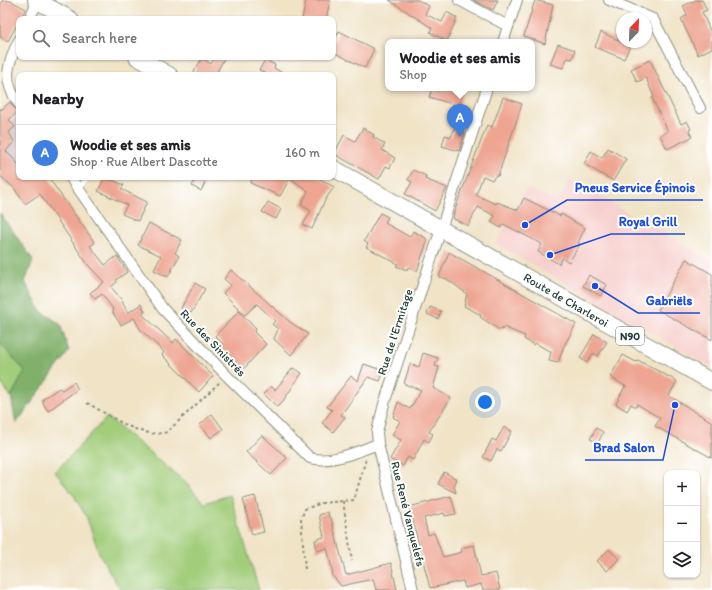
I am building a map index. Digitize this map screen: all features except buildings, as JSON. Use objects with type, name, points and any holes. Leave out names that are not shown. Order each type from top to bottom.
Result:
[{"type":"main road","points":[[37,0],[65,16]]},
{"type":"main road","points":[[142,60],[164,72]]},
{"type":"main road","name":"N90","points":[[336,170],[442,229]]},
{"type":"main road","name":"Route de Charleroi","points":[[442,229],[712,382]]},
{"type":"street","points":[[30,16],[37,0]]},
{"type":"street","points":[[459,0],[508,26]]},
{"type":"street","points":[[504,39],[517,0]]},
{"type":"street","points":[[609,0],[653,19],[700,108]]},
{"type":"street","points":[[16,46],[11,56],[8,78],[11,94],[16,100]]},
{"type":"street","name":"Rue de l'Ermitage","points":[[378,444],[378,432],[384,404],[486,91]]},
{"type":"street","name":"Rue des Sinistrés","points":[[72,180],[163,309],[226,375],[310,458],[319,461],[378,444]]},
{"type":"street","name":"Rue René Vanquelefs","points":[[378,444],[413,590]]},
{"type":"lane","points":[[79,189],[84,180]]},
{"type":"path","points":[[87,403],[134,429],[145,433],[158,435],[168,432],[201,402],[226,375]]},
{"type":"path","points":[[305,569],[301,519],[305,509],[322,504],[354,500],[366,462],[365,448]]},
{"type":"path","points":[[343,501],[352,561]]},
{"type":"shaded area","points":[[16,117],[16,180],[19,180],[9,187],[0,179],[0,128]]},
{"type":"shaded area","points":[[570,180],[712,261],[712,367],[496,244],[526,188],[558,201]]},
{"type":"green space","points":[[0,213],[33,260],[25,282],[41,311],[60,324],[69,351],[16,424],[11,397],[25,371],[0,343]]},
{"type":"green space","points":[[0,343],[25,371],[11,397],[0,381]]},
{"type":"green space","points":[[107,417],[185,482],[204,503],[230,495],[259,590],[122,590],[116,583],[99,553],[87,518],[73,494],[55,472]]},
{"type":"place","name":"Woodie et ses amis","points":[[460,137]]},
{"type":"place","name":"Pneus Service Épinois","points":[[525,225]]},
{"type":"place","name":"Royal Grill","points":[[550,255]]},
{"type":"place","name":"Gabriëls","points":[[595,286]]},
{"type":"place","name":"Brad Salon","points":[[675,405]]}]
